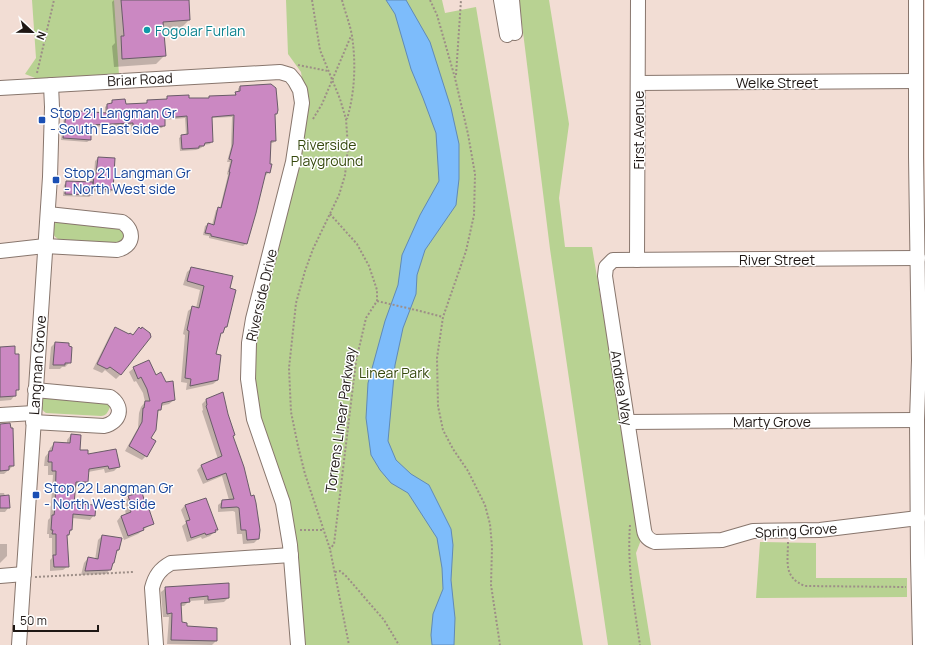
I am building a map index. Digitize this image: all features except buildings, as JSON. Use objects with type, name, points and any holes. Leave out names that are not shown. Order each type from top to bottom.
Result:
[{"type":"street","points":[[501,0],[511,35],[512,0]]},
{"type":"street","name":"First Avenue","points":[[637,260],[638,0]]},
{"type":"street","points":[[916,0],[916,82],[920,157],[918,258],[922,360],[917,420],[918,518],[922,559],[920,645]]},
{"type":"street","name":"Briar Road","points":[[0,88],[280,72]]},
{"type":"street","name":"Riverside Drive","points":[[280,72],[290,75],[295,81],[300,90],[302,103],[293,162],[253,319],[248,360],[248,379],[254,419],[283,502],[291,555],[298,645]]},
{"type":"street","name":"Welke Street","points":[[638,83],[916,82]]},
{"type":"street","name":"Langman Grove","points":[[19,645],[29,576],[33,417],[48,214],[52,106],[51,85]]},
{"type":"street","points":[[0,251],[45,246],[117,250],[128,245],[131,237],[130,230],[127,225],[122,222],[48,214]]},
{"type":"street","name":"River Street","points":[[637,260],[918,258]]},
{"type":"street","name":"Andrea Way","points":[[637,260],[612,260],[606,267],[605,276],[645,535],[649,540]]},
{"type":"street","points":[[0,415],[33,417],[104,426],[110,425],[115,421],[119,412],[118,405],[110,397],[35,390]]},
{"type":"street","name":"Marty Grove","points":[[627,422],[917,420]]},
{"type":"street","name":"Spring Grove","points":[[649,540],[655,542],[722,540],[753,531],[820,530],[918,518]]},
{"type":"street","points":[[156,645],[152,588],[154,580],[164,567],[171,563],[291,555]]},
{"type":"street","points":[[0,576],[29,576]]},
{"type":"path","points":[[34,86],[54,0]]},
{"type":"path","points":[[312,0],[320,50],[340,99],[346,119],[348,148],[345,175],[339,195],[310,257],[296,303],[289,368],[291,412],[298,446],[305,474],[330,548]]},
{"type":"path","points":[[342,0],[352,35],[354,56],[354,80],[351,104],[346,119]]},
{"type":"path","points":[[430,0],[437,15],[455,78],[468,134],[475,174],[474,215],[466,251],[443,317],[437,358],[438,406],[444,430],[453,449],[468,471],[485,505],[490,524],[492,547],[491,585],[500,645]]},
{"type":"path","points":[[455,78],[461,0]]},
{"type":"path","points":[[299,127],[308,124],[322,104],[352,35]]},
{"type":"path","points":[[294,64],[328,71]]},
{"type":"path","points":[[330,214],[356,244],[369,266],[377,290],[377,301],[443,317]]},
{"type":"path","name":"Torrens Linear Parkway","points":[[349,645],[330,548],[334,544],[356,362],[366,318],[377,301]]},
{"type":"path","points":[[630,522],[628,546],[630,574],[640,645]]},
{"type":"path","points":[[288,529],[323,530]]},
{"type":"path","points":[[788,530],[788,571],[797,583],[804,586],[909,588]]},
{"type":"path","points":[[335,572],[340,571],[346,576],[384,620],[399,645]]},
{"type":"path","points":[[29,576],[133,572]]},
{"type":"green space","points":[[32,0],[114,0],[119,75],[43,81],[25,74],[36,58]]},
{"type":"green space","name":"Linear Park","points":[[286,0],[442,0],[445,13],[476,7],[583,645],[301,645],[293,540],[254,405],[251,355],[305,97],[301,72],[288,54]]},
{"type":"green space","points":[[519,0],[549,0],[569,124],[559,198],[565,247],[592,247],[641,540],[636,553],[651,645],[608,645],[550,249]]},
{"type":"green space","points":[[60,220],[121,225],[127,234],[121,242],[117,243],[58,239],[53,234],[52,229],[53,226]]},
{"type":"green space","points":[[43,397],[108,402],[110,407],[107,413],[101,416],[46,413],[42,410],[41,406]]},
{"type":"green space","points":[[760,542],[816,543],[816,578],[907,578],[907,597],[756,598]]},
{"type":"water","points":[[386,0],[406,0],[430,42],[451,108],[459,144],[459,179],[456,205],[425,250],[417,275],[416,294],[403,328],[395,365],[388,441],[396,460],[411,474],[429,485],[451,529],[453,545],[451,580],[455,618],[454,645],[432,645],[431,635],[433,614],[443,589],[442,568],[437,538],[408,493],[391,483],[380,470],[371,455],[366,418],[368,383],[385,321],[398,285],[402,255],[420,215],[439,181],[436,133],[411,69],[395,14]]},
{"type":"place","name":"Fogolar Furlan","points":[[147,30]]},
{"type":"place","name":"Stop 21 Langman Gr - South East side","points":[[42,120]]},
{"type":"place","name":"Stop 21 Langman Gr - North West side","points":[[56,180]]},
{"type":"place","name":"Stop 22 Langman Gr - North West side","points":[[36,495]]},
{"type":"park label","name":"Riverside Playground","points":[[327,152]]}]
